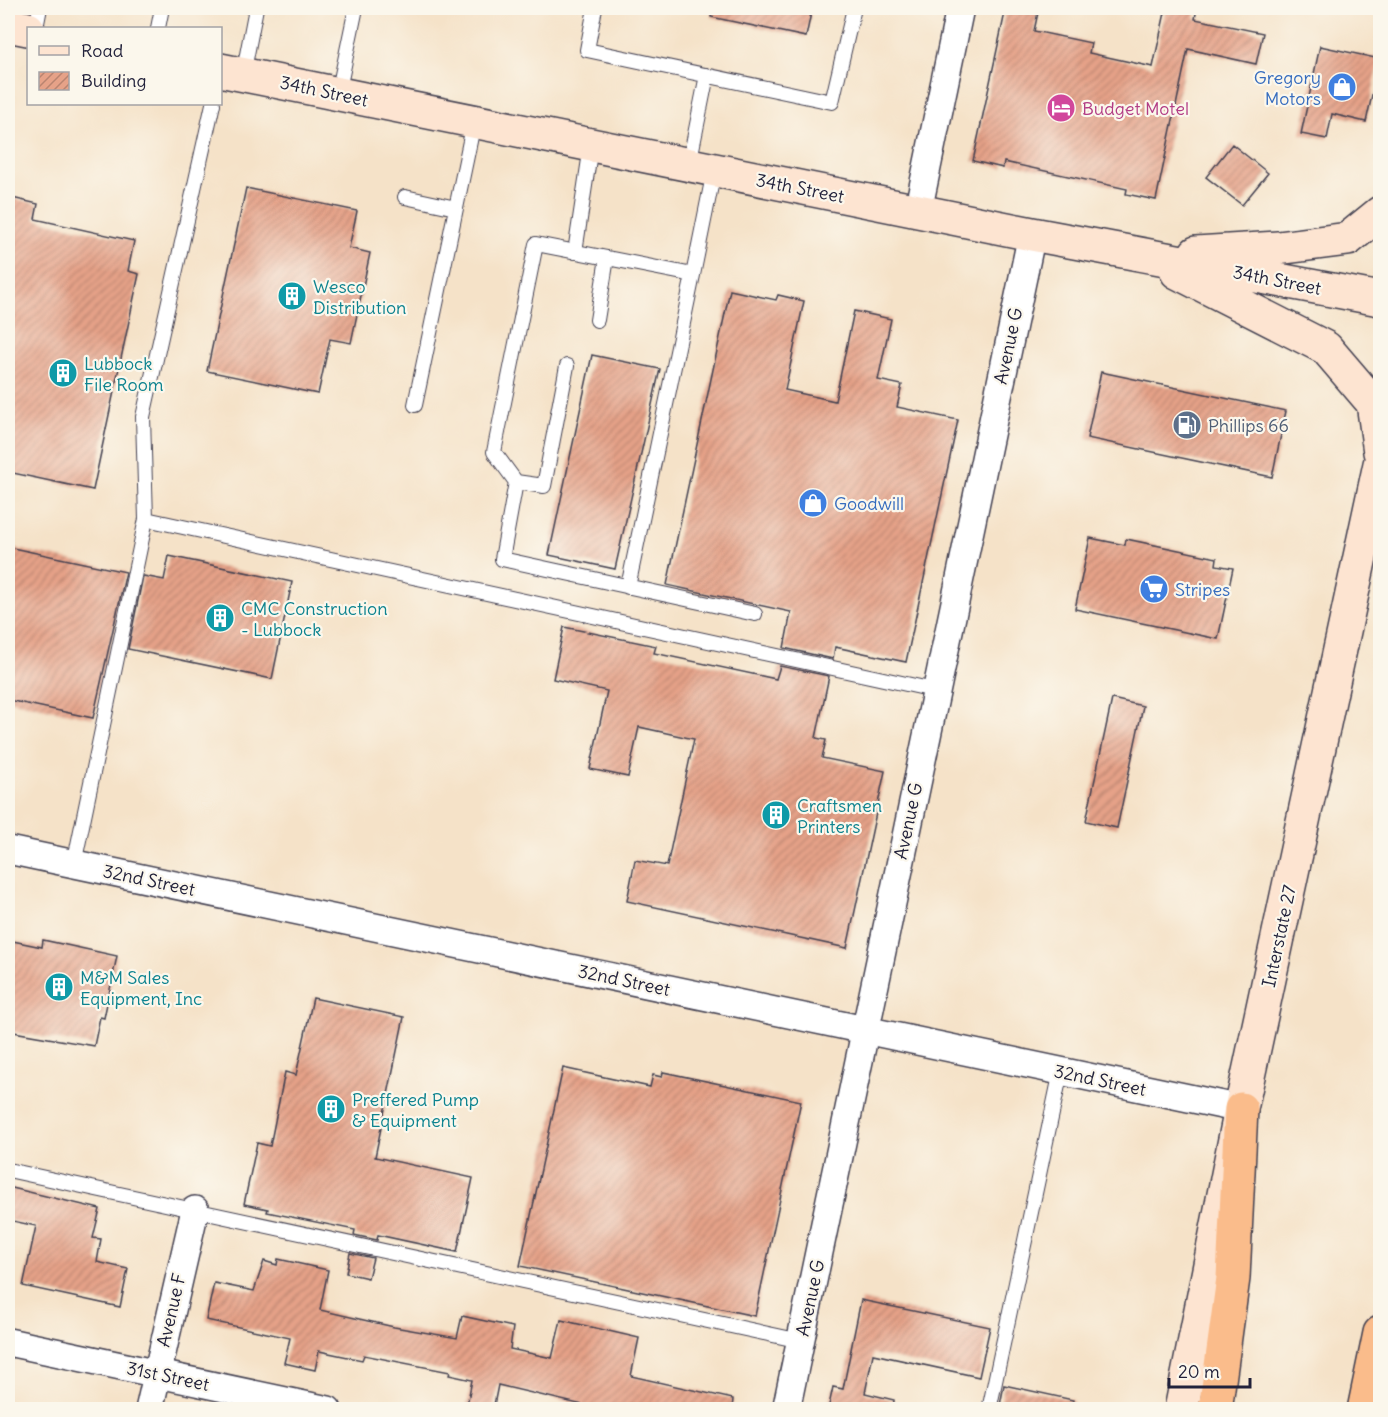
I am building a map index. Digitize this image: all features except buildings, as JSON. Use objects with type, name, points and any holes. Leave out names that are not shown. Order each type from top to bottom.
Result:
[{"type":"highway","points":[[1215,1410],[1233,1278],[1241,1109]]},
{"type":"highway","points":[[1364,1410],[1380,1333]]},
{"type":"main road","points":[[8,25],[27,29]]},
{"type":"main road","name":"34th Street","points":[[226,71],[474,123],[1032,234],[1380,299]]},
{"type":"main road","points":[[1146,256],[1278,248],[1348,239],[1380,213]]},
{"type":"main road","points":[[1146,256],[1280,322],[1326,348],[1373,403],[1380,452]]},
{"type":"main road","name":"Interstate 27","points":[[1181,1410],[1241,1109],[1380,464]]},
{"type":"street","points":[[918,211],[960,8]]},
{"type":"street","name":"Avenue G","points":[[786,1410],[934,690],[1032,234]]},
{"type":"street","name":"32nd Street","points":[[8,850],[1241,1109]]},
{"type":"street","name":"Avenue F","points":[[149,1410],[195,1210]]},
{"type":"street","name":"31st Street","points":[[8,1342],[328,1410]]},
{"type":"lane","points":[[36,27],[40,8]]},
{"type":"lane","points":[[158,27],[162,8]]},
{"type":"lane","points":[[226,71],[256,8]]},
{"type":"lane","points":[[338,94],[356,8]]},
{"type":"lane","points":[[595,8],[587,50],[832,102],[854,8]]},
{"type":"lane","points":[[628,588],[693,275],[707,75]]},
{"type":"lane","points":[[74,864],[146,519],[143,417],[213,105]]},
{"type":"lane","points":[[415,405],[474,123]]},
{"type":"lane","points":[[574,252],[591,146]]},
{"type":"lane","points":[[405,197],[456,208]]},
{"type":"lane","points":[[567,366],[544,486],[516,482],[494,452],[536,244],[693,275]]},
{"type":"lane","points":[[597,320],[607,258]]},
{"type":"lane","points":[[516,482],[502,559],[755,614]]},
{"type":"lane","points":[[146,519],[934,690]]},
{"type":"lane","points":[[989,1410],[1061,1071]]},
{"type":"lane","points":[[8,1170],[801,1341]]},
{"type":"place","name":"Gregory Motors","points":[[1342,87]]},
{"type":"place","name":"Budget Motel","points":[[1061,108]]},
{"type":"place","name":"Wesco Distribution","points":[[292,296]]},
{"type":"place","name":"Lubbock File Room","points":[[63,373]]},
{"type":"place","name":"Phillips 66","points":[[1187,425]]},
{"type":"place","name":"Goodwill","points":[[813,503]]},
{"type":"place","name":"Stripes","points":[[1154,589]]},
{"type":"place","name":"CMC Construction - Lubbock","points":[[220,618]]},
{"type":"place","name":"Craftsmen Printers","points":[[776,815]]},
{"type":"place","name":"M&M Sales Equipment, Inc","points":[[59,987]]},
{"type":"place","name":"Preffered Pump & Equipment","points":[[331,1109]]}]
